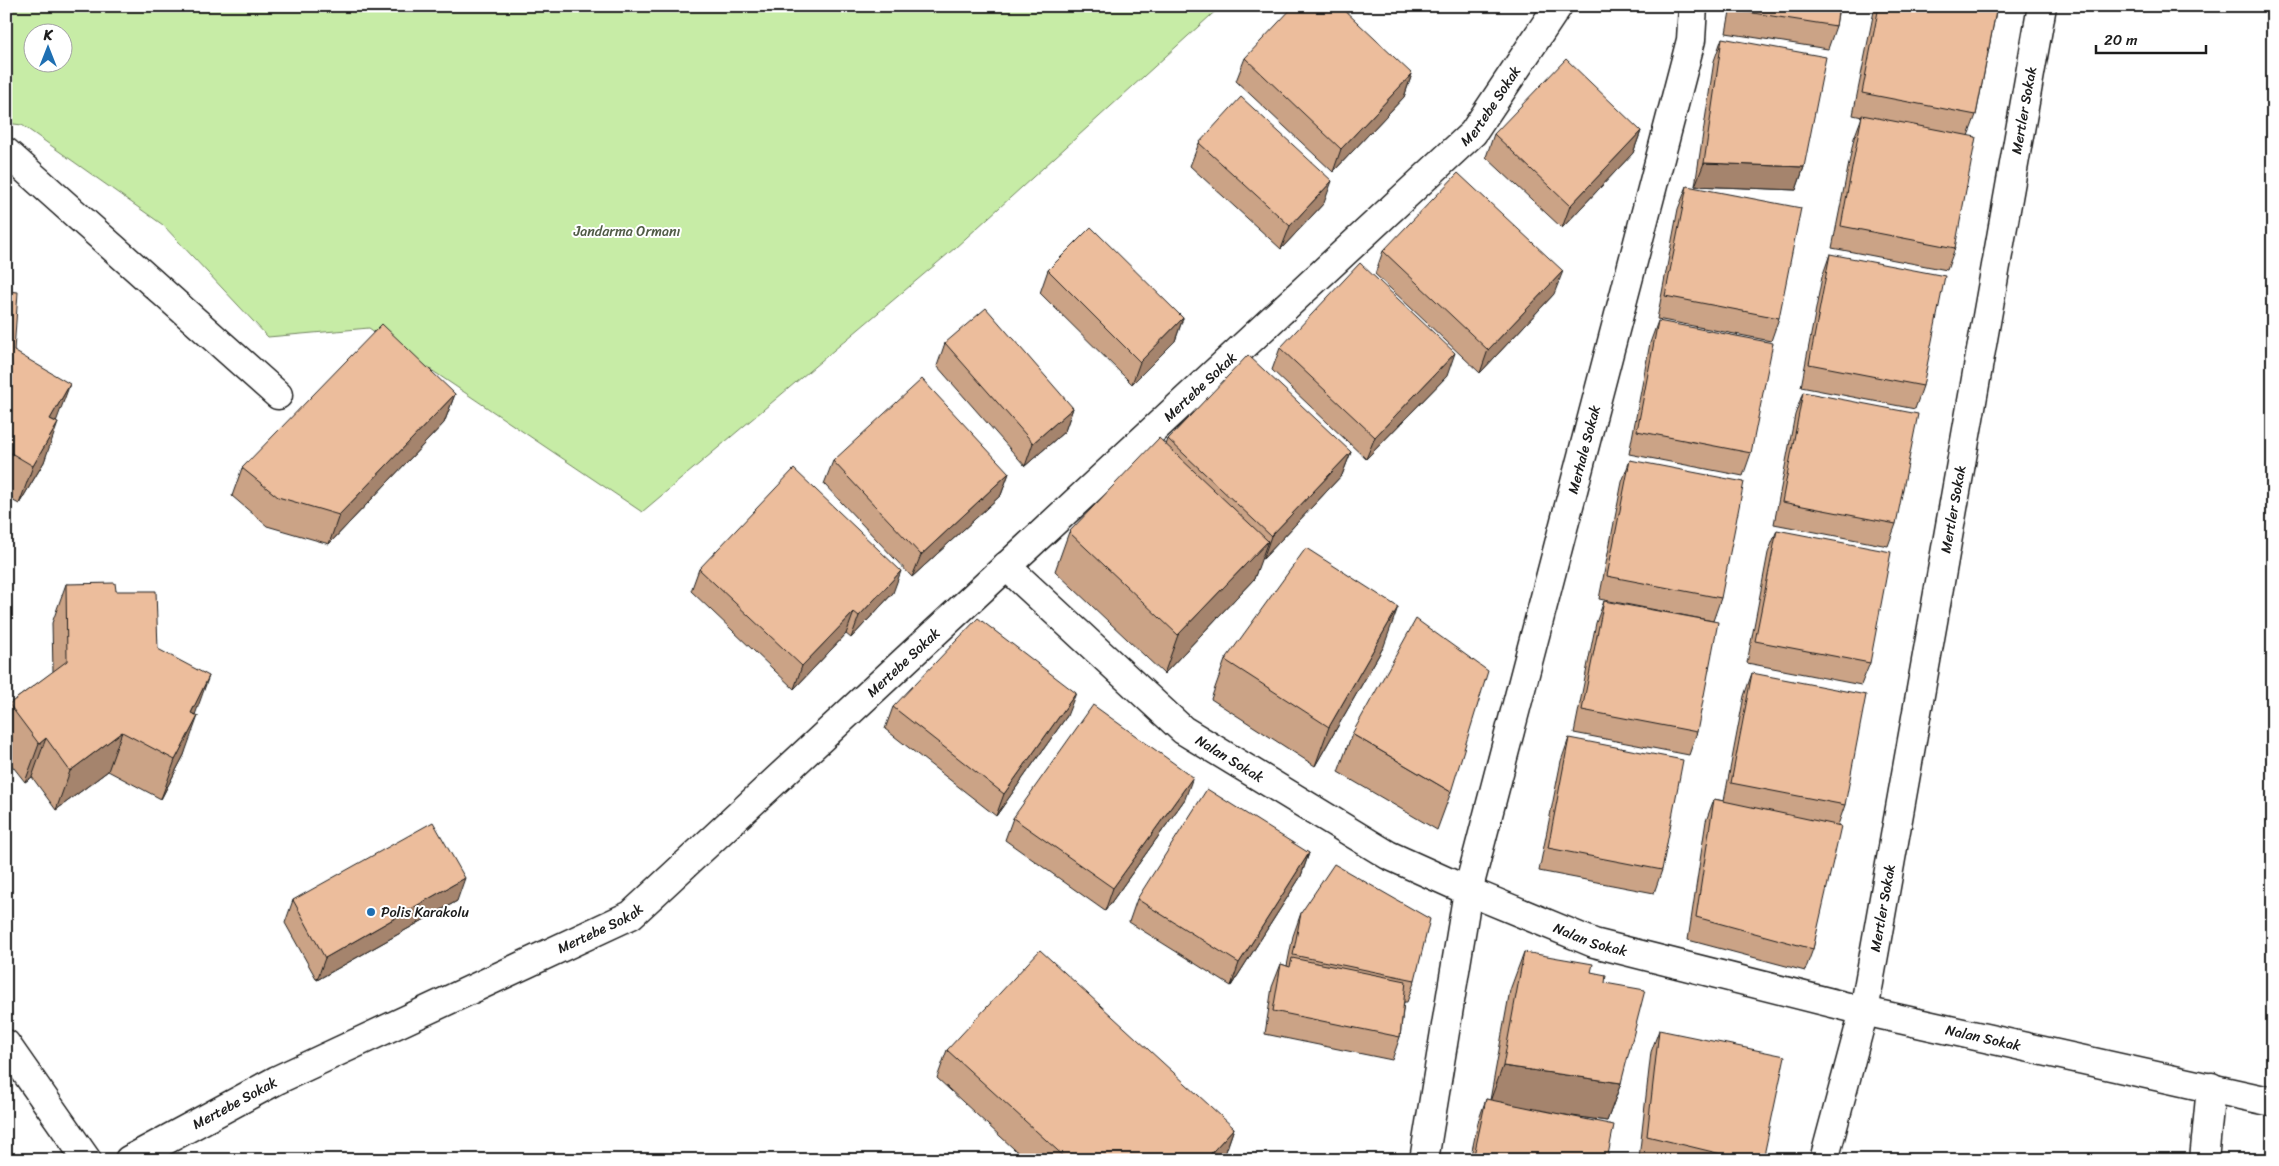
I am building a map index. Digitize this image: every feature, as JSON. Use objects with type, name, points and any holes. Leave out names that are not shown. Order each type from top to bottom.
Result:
[{"type":"street","name":"Mertebe Sokak","points":[[129,1160],[277,1080],[631,915],[1473,132],[1558,6]]},
{"type":"street","name":"Merhale Sokak","points":[[1424,1160],[1468,891],[1691,40],[1692,6]]},
{"type":"street","name":"Mertler Sokak","points":[[1824,1160],[1864,1011],[2042,6]]},
{"type":"street","points":[[6,152],[278,395]]},
{"type":"street","name":"Nalan Sokak","points":[[1006,566],[1183,730],[1388,855],[1468,891],[1594,943],[1864,1011],[2273,1102]]},
{"type":"street","points":[[6,1044],[87,1160]]},
{"type":"street","points":[[2204,1160],[2211,1087]]},
{"type":"green space","name":"Jandarma Ormanı","points":[[6,6],[1221,6],[955,248],[642,512],[369,328],[268,337],[163,225],[22,125],[6,123]]},
{"type":"building","points":[[1294,6],[1340,6],[1412,74],[1341,149],[1245,58]]},
{"type":"building","points":[[1735,6],[1839,6],[1836,26],[1734,10]]},
{"type":"building","points":[[1879,6],[1997,6],[1976,115],[1862,93]]},
{"type":"building","points":[[1722,38],[1826,57],[1804,167],[1704,163]]},
{"type":"building","points":[[1566,59],[1641,131],[1570,206],[1494,134]]},
{"type":"building","points":[[1241,97],[1332,181],[1290,226],[1199,143]]},
{"type":"building","points":[[1862,115],[1976,137],[1955,248],[1841,226]]},
{"type":"building","points":[[1458,173],[1563,271],[1488,350],[1383,251]]},
{"type":"building","points":[[1687,186],[1801,208],[1779,318],[1665,296]]},
{"type":"building","points":[[1091,227],[1183,318],[1140,362],[1048,270]]},
{"type":"building","points":[[1830,254],[1945,276],[1923,386],[1809,364]]},
{"type":"building","points":[[1360,263],[1455,353],[1375,437],[1280,348]]},
{"type":"building","points":[[6,291],[18,292],[14,351],[70,384],[50,419],[58,423],[33,466],[6,450]]},
{"type":"building","points":[[986,308],[1073,408],[1033,443],[945,343]]},
{"type":"building","points":[[1658,321],[1773,343],[1751,453],[1637,431]]},
{"type":"building","points":[[382,324],[455,394],[339,515],[278,497],[242,468]]},
{"type":"building","points":[[1248,355],[1351,452],[1271,536],[1168,439]]},
{"type":"building","points":[[922,379],[1009,473],[921,555],[833,461]]},
{"type":"building","points":[[1803,392],[1918,414],[1896,524],[1782,502]]},
{"type":"building","points":[[1159,438],[1268,541],[1178,635],[1069,532]]},
{"type":"building","points":[[1630,460],[1744,482],[1721,598],[1607,576]]},
{"type":"building","points":[[794,469],[901,571],[859,616],[854,612],[802,666],[699,569]]},
{"type":"building","points":[[1777,530],[1891,552],[1870,663],[1755,641]]},
{"type":"building","points":[[1306,548],[1398,607],[1329,727],[1225,660]]},
{"type":"building","points":[[115,583],[116,591],[156,591],[158,649],[209,676],[191,713],[198,716],[175,760],[122,732],[70,771],[46,738],[39,744],[9,704],[67,661],[66,584]]},
{"type":"building","points":[[1604,601],[1718,622],[1697,732],[1582,710]]},
{"type":"building","points":[[978,618],[1076,693],[1004,794],[893,707]]},
{"type":"building","points":[[1416,619],[1488,671],[1451,792],[1352,734]]},
{"type":"building","points":[[1752,673],[1866,695],[1845,805],[1731,783]]},
{"type":"building","points":[[1093,705],[1193,777],[1113,888],[1013,818]]},
{"type":"building","points":[[1569,738],[1683,760],[1662,870],[1548,848]]},
{"type":"building","points":[[1207,789],[1309,853],[1239,963],[1137,899]]},
{"type":"building","points":[[1714,799],[1841,826],[1813,949],[1696,917]]},
{"type":"building","name":"Polis Karakolu","points":[[433,822],[465,878],[325,958],[293,900]]},
{"type":"building","points":[[1334,864],[1430,919],[1415,980],[1293,955],[1301,913]]},
{"type":"building","points":[[1040,950],[1234,1128],[1205,1160],[1068,1160],[947,1050]]},
{"type":"building","points":[[1524,952],[1593,964],[1591,972],[1606,975],[1605,983],[1645,990],[1621,1083],[1503,1066]]},
{"type":"building","points":[[1292,958],[1406,981],[1400,1037],[1273,1011],[1281,964],[1290,967]]},
{"type":"building","points":[[1659,1030],[1785,1056],[1763,1160],[1746,1160],[1647,1136]]},
{"type":"building","points":[[1486,1099],[1614,1125],[1607,1160],[1473,1160]]},
{"type":"place","name":"Polis Karakolu","points":[[371,912]]}]
